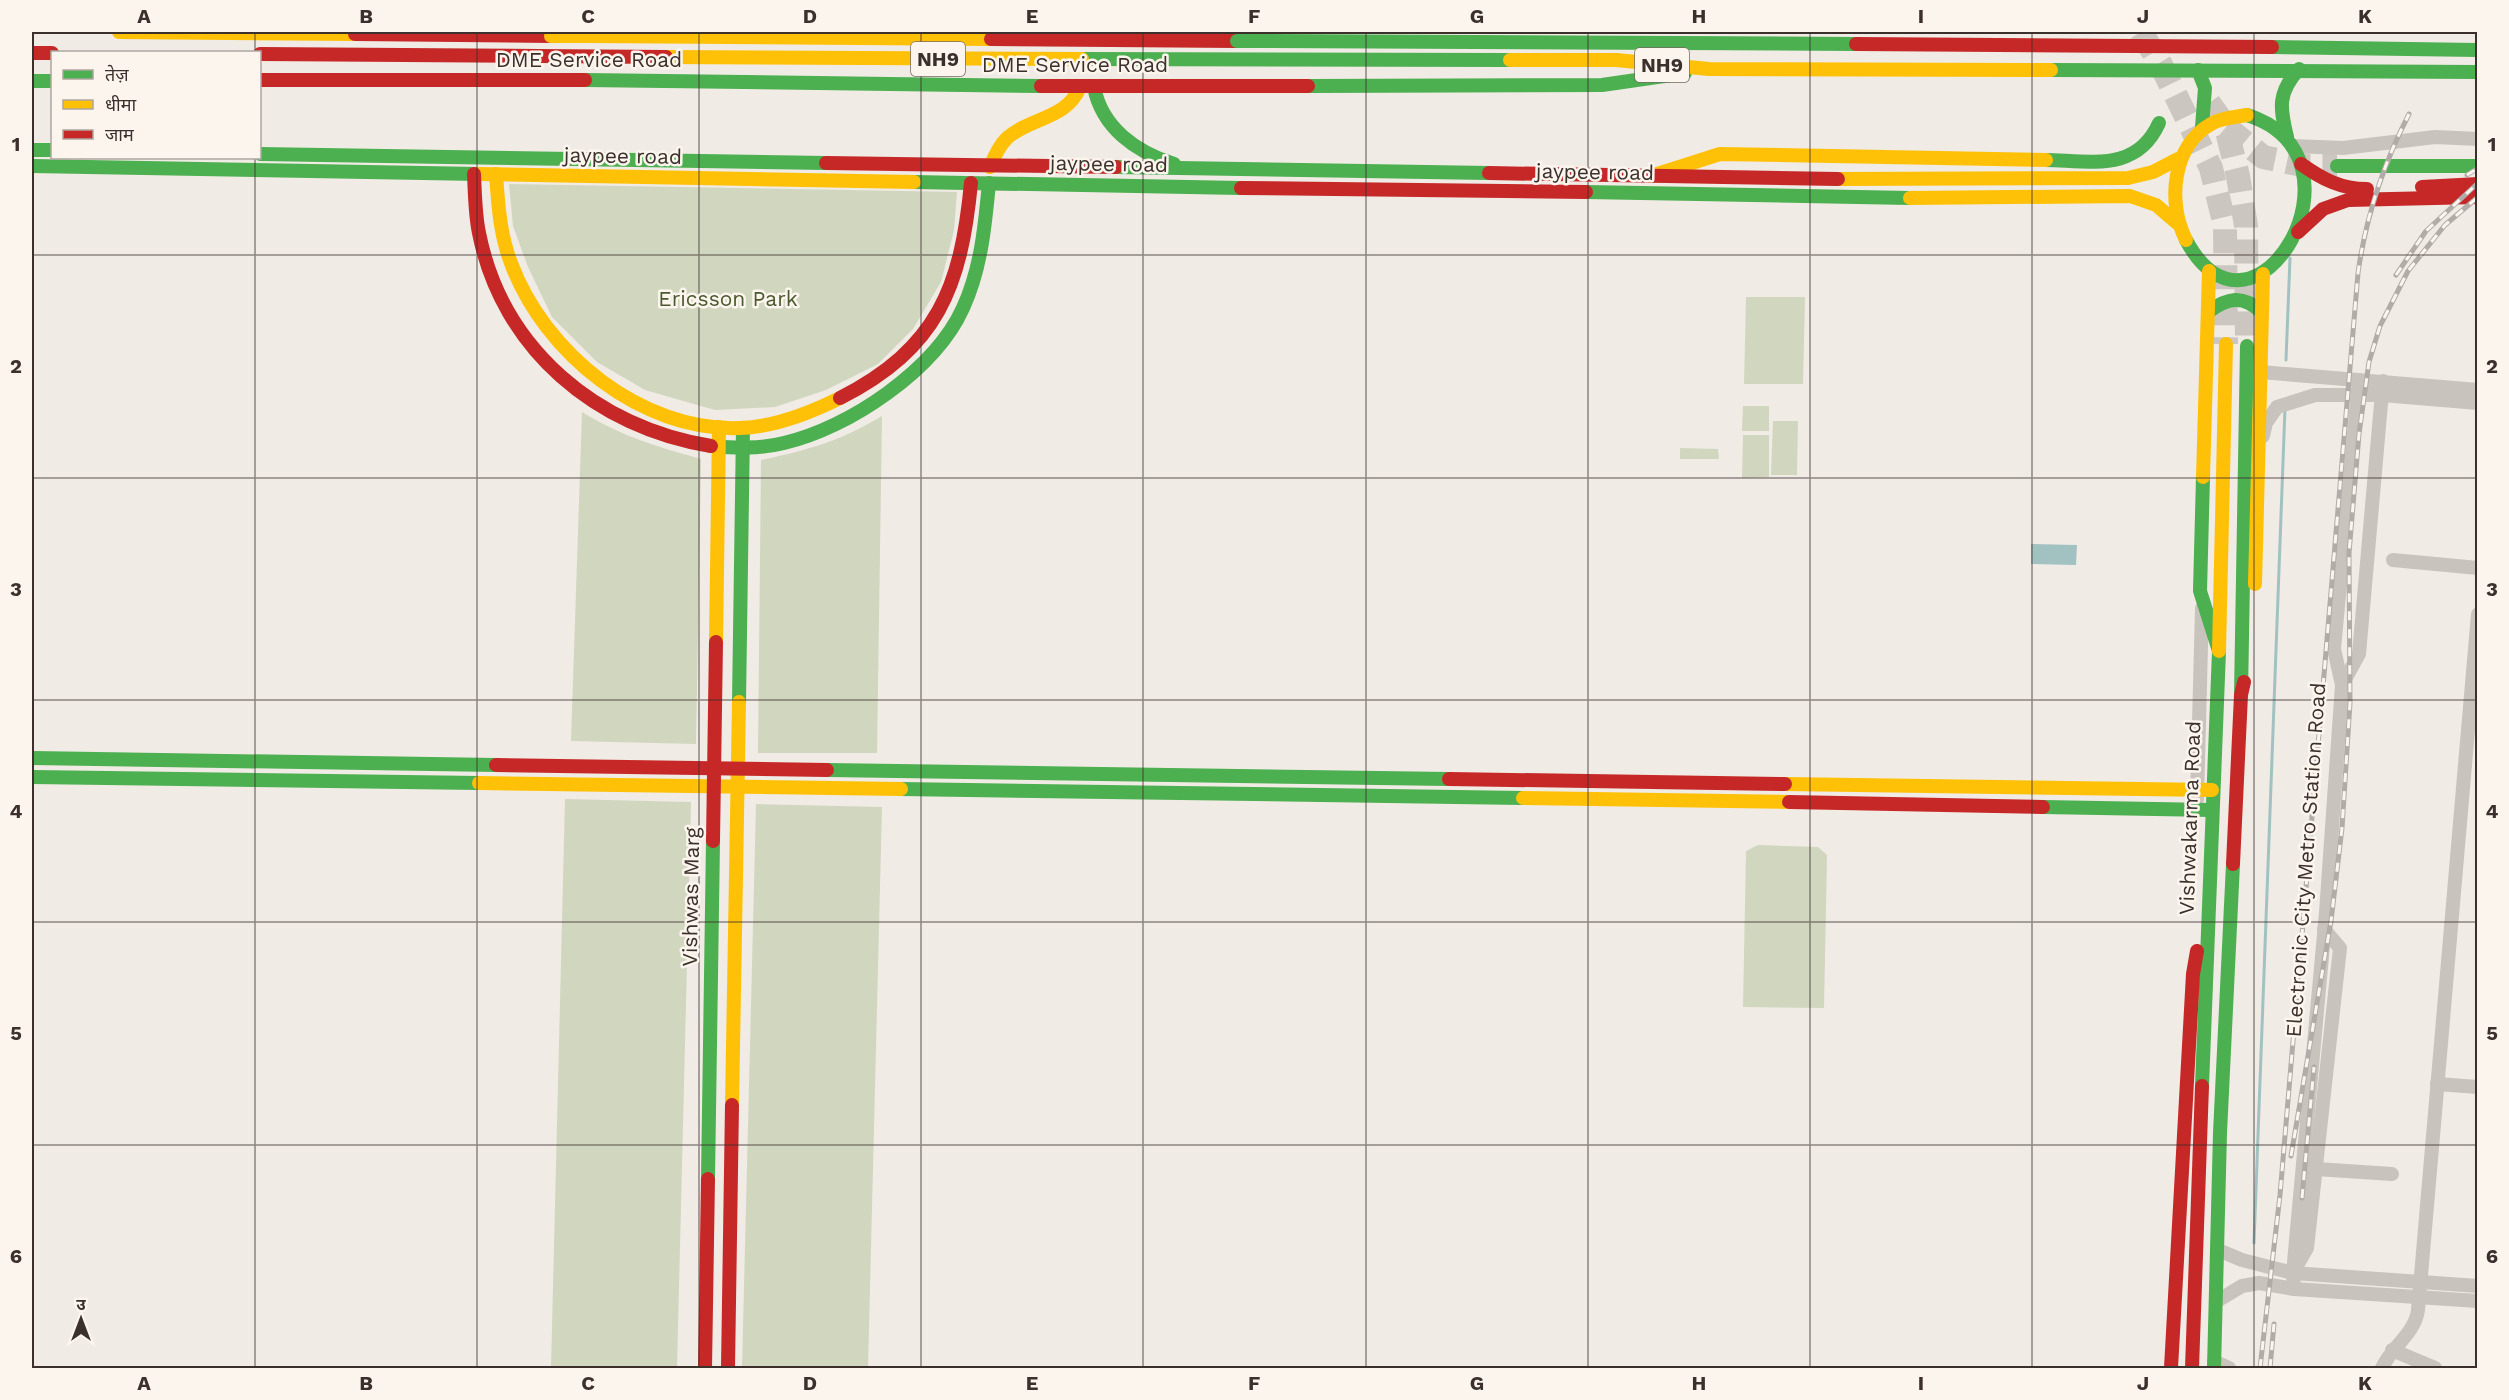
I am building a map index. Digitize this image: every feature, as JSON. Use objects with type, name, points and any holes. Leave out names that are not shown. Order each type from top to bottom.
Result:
[{"type":"main road","points":[[119,32],[1247,38],[2478,50]]},
{"type":"main road","points":[[554,34],[557,80]]},
{"type":"main road","points":[[580,80],[585,34]]},
{"type":"main road","points":[[1246,86],[1247,38]]},
{"type":"main road","points":[[32,53],[51,53]]},
{"type":"main road","name":"NH9","points":[[261,54],[922,59],[1616,60],[1709,69]]},
{"type":"main road","points":[[1709,69],[2299,69],[2478,72]]},
{"type":"main road","name":"DME Service Road","points":[[261,80],[580,80],[1087,87],[1602,85],[1709,69]]},
{"type":"main road","points":[[2178,159],[2175,201],[2178,223],[2184,238],[2209,271],[2218,277],[2239,281],[2263,273],[2287,249],[2303,213],[2305,195],[2301,164],[2289,142],[2280,107],[2286,82],[2299,69]]},
{"type":"main road","points":[[261,154],[1919,180],[2128,178],[2153,172],[2178,159],[2202,127],[2205,88],[2198,70]]},
{"type":"main road","points":[[32,81],[51,81]]},
{"type":"main road","points":[[990,167],[998,148],[1011,135],[1071,104],[1087,87],[1100,112],[1119,132],[1158,160],[1196,170]]},
{"type":"main road","points":[[2202,127],[2232,116],[2247,116],[2263,119],[2289,142]]},
{"type":"main road","points":[[1651,176],[1720,154],[2117,161],[2140,152],[2153,137],[2159,123]]},
{"type":"main road","points":[[32,150],[51,150]]},
{"type":"main road","points":[[744,162],[744,179]]},
{"type":"main road","name":"jaypee road","points":[[32,166],[186,163],[474,174],[1394,191],[1919,198],[2130,196],[2156,205],[2178,223]]},
{"type":"main road","points":[[2301,164],[2321,179],[2350,190],[2478,184]]},
{"type":"main road","points":[[2337,166],[2478,166]]},
{"type":"main road","points":[[474,174],[480,240],[498,291],[525,340],[565,382],[614,417],[669,439],[719,447],[743,448],[782,444],[848,420],[900,384],[934,352],[960,313],[976,277],[984,238],[989,183]]},
{"type":"main road","points":[[496,174],[499,219],[511,264],[534,311],[568,354],[605,384],[645,408],[692,424],[743,428],[790,419],[843,398],[887,369],[915,342],[940,309],[955,276],[965,242],[971,183]]},
{"type":"main road","points":[[1604,175],[1604,192]]},
{"type":"main road","points":[[1919,180],[1919,198]]},
{"type":"main road","points":[[2294,236],[2323,208],[2348,200],[2478,197]]},
{"type":"main road","name":"Vishwakarma Road","points":[[2192,1368],[2207,934],[2205,810],[2212,790],[2219,651],[2200,591],[2209,271]]},
{"type":"main road","points":[[2241,695],[2251,653],[2263,273]]},
{"type":"main road","points":[[2208,312],[2220,302],[2232,299],[2253,302],[2262,312]]},
{"type":"main road","points":[[2219,651],[2226,344]]},
{"type":"main road","points":[[2214,1364],[2220,1133],[2241,695],[2247,346]]},
{"type":"main road","name":"Vishwas Marg","points":[[705,1368],[719,427]]},
{"type":"main road","points":[[728,1368],[743,428]]},
{"type":"main road","points":[[32,758],[2212,790]]},
{"type":"main road","points":[[32,777],[1539,798],[2205,810]]},
{"type":"main road","points":[[2171,1368],[2193,974],[2195,957],[2201,939],[2207,934]]},
{"type":"main road","points":[[2203,1090],[2204,1096],[2211,1101],[2219,1099],[2222,1091]]},
{"type":"main road","points":[[2201,1132],[2204,1126],[2211,1123],[2218,1128],[2220,1133]]},
{"type":"main road","points":[[2172,1352],[2193,1353]]},
{"type":"street","points":[[2289,142],[2343,148],[2435,137],[2478,139]]},
{"type":"street","points":[[2260,372],[2359,380],[2383,388],[2478,403]]},
{"type":"street","name":"Electronic City Metro Station Road","points":[[2294,1289],[2293,1273],[2324,929],[2342,685],[2334,649],[2359,380]]},
{"type":"street","points":[[2342,685],[2359,654],[2383,388]]},
{"type":"street","points":[[2258,452],[2266,423],[2277,407],[2315,395],[2358,395],[2383,388],[2478,390]]},
{"type":"street","points":[[2393,560],[2478,568]]},
{"type":"street","points":[[2203,600],[2197,790],[2205,810]]},
{"type":"street","points":[[2382,1368],[2392,1350],[2412,1330],[2417,1321],[2478,614]]},
{"type":"street","points":[[2293,1273],[2307,1248],[2340,948],[2324,929]]},
{"type":"street","points":[[2437,1084],[2478,1087]]},
{"type":"street","points":[[2316,1169],[2392,1174]]},
{"type":"street","points":[[2218,1250],[2242,1260],[2293,1273],[2478,1286]]},
{"type":"street","points":[[2217,1301],[2236,1289],[2259,1282],[2294,1289],[2478,1301]]},
{"type":"street","points":[[2392,1350],[2435,1368]]},
{"type":"street","points":[[2214,1364],[2229,1368]]},
{"type":"green space","name":"Ericsson Park","points":[[509,184],[957,192],[954,230],[941,282],[913,329],[878,364],[826,390],[775,407],[715,410],[645,390],[597,362],[552,317],[528,267],[513,226]]},
{"type":"green space","points":[[1746,297],[1805,297],[1803,384],[1744,384]]},
{"type":"green space","points":[[1743,406],[1769,406],[1769,431],[1742,431]]},
{"type":"green space","points":[[582,412],[611,428],[640,440],[701,459],[696,744],[571,741]]},
{"type":"green space","points":[[882,416],[877,753],[758,753],[761,460],[824,444]]},
{"type":"green space","points":[[1773,421],[1798,421],[1797,475],[1771,475]]},
{"type":"green space","points":[[1743,435],[1769,435],[1769,477],[1742,478]]},
{"type":"green space","points":[[1680,448],[1718,449],[1719,459],[1680,459]]},
{"type":"green space","points":[[565,799],[691,802],[677,1368],[551,1368]]},
{"type":"green space","points":[[756,804],[882,807],[868,1368],[742,1368]]},
{"type":"green space","points":[[1758,845],[1818,847],[1827,855],[1824,1008],[1743,1007],[1746,851]]},
{"type":"water","points":[[2031,544],[2077,545],[2076,565],[2031,564]]},
{"type":"waterway","points":[[2286,360],[2290,258]]},
{"type":"waterway","points":[[2254,1243],[2285,408]]},
{"type":"tunnel","points":[[2141,32],[2161,65],[2211,168],[2225,226],[2226,344]]},
{"type":"tunnel","points":[[2209,103],[2226,127],[2238,176],[2246,226],[2247,346]]},
{"type":"tunnel","points":[[2226,127],[2263,157],[2307,166],[2337,166]]},
{"type":"railway","points":[[2260,1368],[2280,1195],[2358,273],[2361,252],[2377,191],[2391,152],[2409,114]]},
{"type":"railway","points":[[2467,175],[2478,168]]},
{"type":"railway","points":[[2396,275],[2426,231],[2478,183]]},
{"type":"railway","points":[[2291,1156],[2331,921],[2342,828],[2350,703],[2349,553],[2359,434],[2369,362],[2380,326],[2408,271],[2445,225],[2478,197]]},
{"type":"railway","points":[[2302,1198],[2314,1067]]},
{"type":"railway","points":[[2270,1368],[2274,1324]]},
{"type":"traffic: fast","points":[[1237,41],[1256,41]]},
{"type":"traffic: fast","points":[[1256,41],[1856,44]]},
{"type":"traffic: fast","points":[[2272,47],[2478,50]]},
{"type":"traffic: fast","points":[[1082,59],[1510,60]]},
{"type":"traffic: fast","points":[[2287,137],[2282,101],[2287,86],[2299,69]]},
{"type":"traffic: fast","points":[[2051,70],[2478,72]]},
{"type":"traffic: fast","points":[[2198,70],[2205,88],[2202,127]]},
{"type":"traffic: fast","points":[[1308,86],[1602,85],[1685,73]]},
{"type":"traffic: fast","points":[[585,80],[1041,86]]},
{"type":"traffic: fast","points":[[32,81],[51,81]]},
{"type":"traffic: fast","points":[[1094,87],[1105,115],[1123,136],[1147,153],[1174,164]]},
{"type":"traffic: fast","points":[[2186,240],[2214,273],[2243,280],[2270,267],[2291,240],[2303,206],[2302,170],[2285,137],[2247,115]]},
{"type":"traffic: fast","points":[[2046,160],[2096,162],[2126,157],[2139,150],[2150,139],[2159,123]]},
{"type":"traffic: fast","points":[[32,150],[51,150]]},
{"type":"traffic: fast","points":[[261,154],[826,163]]},
{"type":"traffic: fast","points":[[32,166],[479,174]]},
{"type":"traffic: fast","points":[[2337,166],[2478,166]]},
{"type":"traffic: fast","points":[[1116,167],[1489,173]]},
{"type":"traffic: fast","points":[[914,182],[1241,188]]},
{"type":"traffic: fast","points":[[711,446],[739,448],[766,446],[809,435],[862,410],[911,374],[950,331],[963,308],[974,278],[981,247],[989,183]]},
{"type":"traffic: fast","points":[[1586,192],[1910,198]]},
{"type":"traffic: fast","points":[[2208,312],[2228,301],[2235,300],[2248,302],[2261,312]]},
{"type":"traffic: fast","points":[[2241,695],[2247,346]]},
{"type":"traffic: fast","points":[[739,702],[743,428]]},
{"type":"traffic: fast","points":[[2202,1086],[2219,651],[2200,591],[2203,477]]},
{"type":"traffic: fast","points":[[32,758],[496,765]]},
{"type":"traffic: fast","points":[[827,770],[1449,779]]},
{"type":"traffic: fast","points":[[32,777],[479,783]]},
{"type":"traffic: fast","points":[[901,789],[1523,798]]},
{"type":"traffic: fast","points":[[2043,807],[2211,810]]},
{"type":"traffic: fast","points":[[708,1179],[713,841]]},
{"type":"traffic: fast","points":[[2214,1368],[2220,1133],[2233,864]]},
{"type":"traffic: slow","points":[[119,32],[355,34]]},
{"type":"traffic: slow","points":[[551,36],[589,36]]},
{"type":"traffic: slow","points":[[589,36],[991,39]]},
{"type":"traffic: slow","points":[[666,57],[1082,59]]},
{"type":"traffic: slow","points":[[1510,60],[1616,60]]},
{"type":"traffic: slow","points":[[1616,60],[1709,69],[2051,70]]},
{"type":"traffic: slow","points":[[990,167],[999,148],[1007,138],[1016,131],[1066,106],[1080,87]]},
{"type":"traffic: slow","points":[[2186,240],[2176,209],[2175,193],[2181,161],[2188,146],[2211,124],[2247,115]]},
{"type":"traffic: slow","points":[[1651,176],[1720,154],[2046,160]]},
{"type":"traffic: slow","points":[[1838,179],[2128,178],[2153,172],[2178,159]]},
{"type":"traffic: slow","points":[[479,174],[914,182]]},
{"type":"traffic: slow","points":[[496,174],[504,242],[526,296],[547,327],[572,356],[601,381],[633,401],[668,417],[703,426],[740,428],[766,425],[804,414],[840,398]]},
{"type":"traffic: slow","points":[[1910,198],[2130,196],[2156,205],[2177,223]]},
{"type":"traffic: slow","points":[[2203,477],[2209,271]]},
{"type":"traffic: slow","points":[[2255,584],[2263,274]]},
{"type":"traffic: slow","points":[[2219,651],[2226,344]]},
{"type":"traffic: slow","points":[[716,642],[719,427]]},
{"type":"traffic: slow","points":[[732,1105],[739,702]]},
{"type":"traffic: slow","points":[[479,783],[901,789]]},
{"type":"traffic: slow","points":[[1785,784],[2212,790]]},
{"type":"traffic: slow","points":[[1523,798],[1789,802]]},
{"type":"traffic: jam","points":[[355,34],[551,36]]},
{"type":"traffic: jam","points":[[991,39],[1237,41]]},
{"type":"traffic: jam","points":[[1856,44],[2272,47]]},
{"type":"traffic: jam","points":[[32,53],[51,53]]},
{"type":"traffic: jam","points":[[261,54],[666,57]]},
{"type":"traffic: jam","points":[[261,80],[585,80]]},
{"type":"traffic: jam","points":[[1041,86],[1308,86]]},
{"type":"traffic: jam","points":[[826,163],[1116,167]]},
{"type":"traffic: jam","points":[[2301,164],[2332,182],[2367,189]]},
{"type":"traffic: jam","points":[[1489,173],[1838,179]]},
{"type":"traffic: jam","points":[[474,174],[479,233],[491,275],[509,313],[532,347],[561,376],[594,401],[630,421],[669,436],[711,446]]},
{"type":"traffic: jam","points":[[840,398],[873,379],[900,358],[922,335],[938,311],[951,284],[960,253],[971,183]]},
{"type":"traffic: jam","points":[[2422,187],[2478,184]]},
{"type":"traffic: jam","points":[[1241,188],[1586,192]]},
{"type":"traffic: jam","points":[[2298,232],[2323,209],[2348,200],[2478,197]]},
{"type":"traffic: jam","points":[[713,841],[716,642]]},
{"type":"traffic: jam","points":[[2233,864],[2241,695],[2244,682]]},
{"type":"traffic: jam","points":[[496,765],[827,770]]},
{"type":"traffic: jam","points":[[1449,779],[1785,784]]},
{"type":"traffic: jam","points":[[1789,802],[2043,807]]},
{"type":"traffic: jam","points":[[2171,1368],[2193,974],[2197,951]]},
{"type":"traffic: jam","points":[[2192,1368],[2202,1086]]},
{"type":"traffic: jam","points":[[728,1368],[732,1105]]},
{"type":"traffic: jam","points":[[705,1368],[708,1179]]}]
